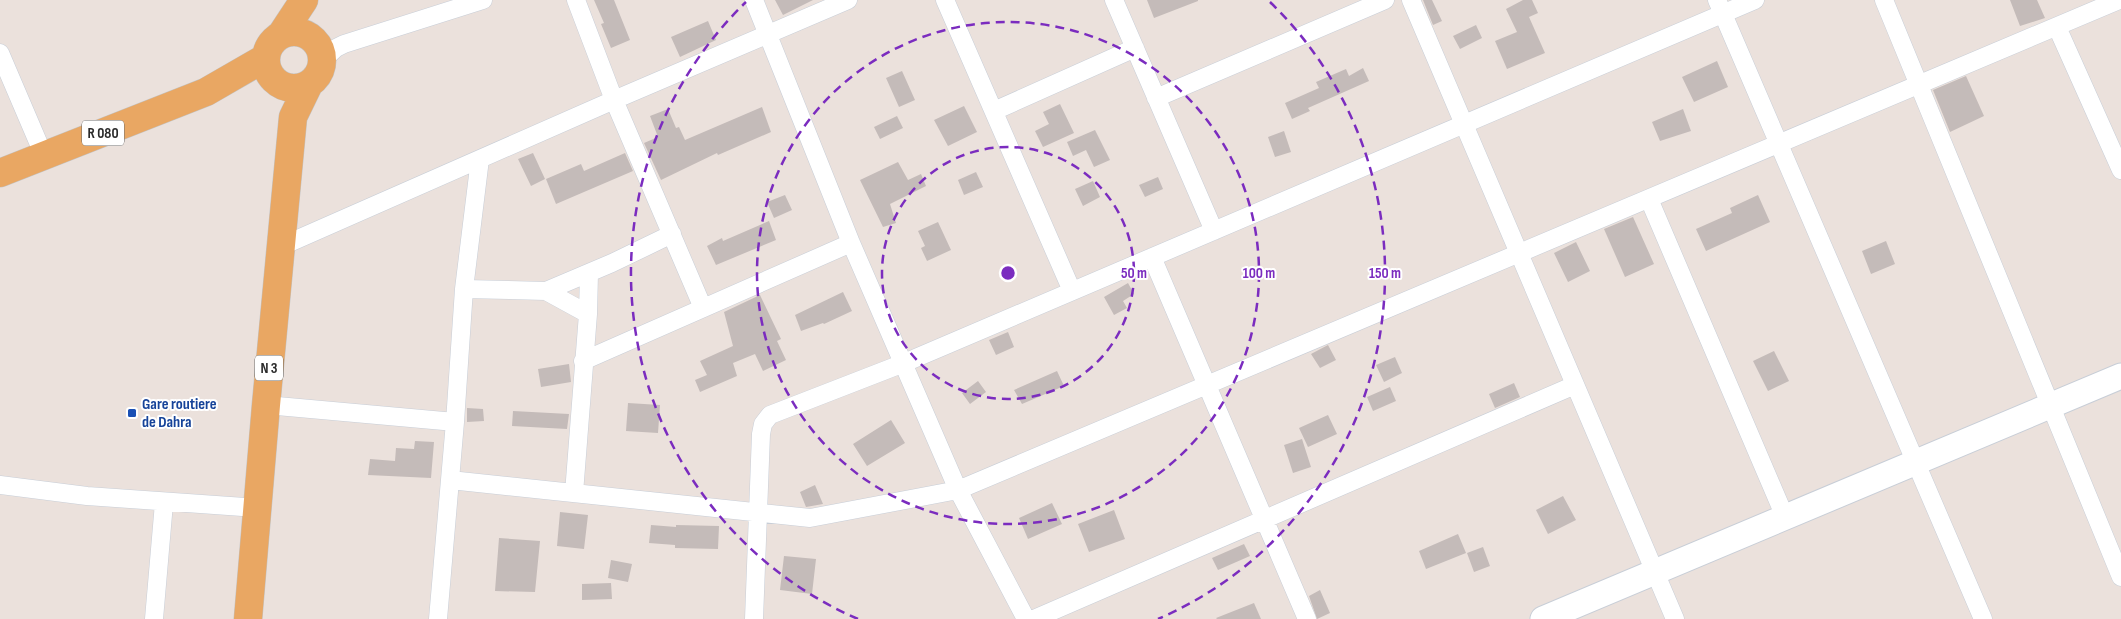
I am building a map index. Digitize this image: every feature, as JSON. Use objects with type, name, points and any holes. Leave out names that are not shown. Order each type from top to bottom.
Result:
[{"type":"main road","points":[[289,85],[267,70],[266,58],[270,45],[281,35],[306,0]]},
{"type":"main road","points":[[206,92],[237,86],[289,85],[319,73],[323,47],[306,0]]},
{"type":"main road","points":[[281,35],[296,32],[323,47]]},
{"type":"main road","points":[[206,92],[266,58]]},
{"type":"main road","name":"N 3","points":[[248,619],[293,118],[289,85]]},
{"type":"main road","name":"R 080","points":[[0,173],[206,92]]},
{"type":"street","points":[[323,47],[483,0]]},
{"type":"street","points":[[576,0],[614,100],[703,308]]},
{"type":"street","points":[[754,0],[851,243],[958,490],[1026,619]]},
{"type":"street","points":[[282,246],[614,100],[848,0]]},
{"type":"street","points":[[945,0],[1072,291]]},
{"type":"street","points":[[1114,0],[1214,230]]},
{"type":"street","points":[[1156,98],[1385,0]]},
{"type":"street","points":[[1411,0],[1675,619]]},
{"type":"street","points":[[754,619],[761,434],[763,424],[770,415],[904,363],[1464,124],[1720,7],[1755,0]]},
{"type":"street","points":[[1884,0],[2121,577]]},
{"type":"street","points":[[450,480],[810,518],[958,490],[2120,0]]},
{"type":"street","points":[[1720,7],[1983,619]]},
{"type":"street","points":[[2056,27],[2121,170]]},
{"type":"street","points":[[994,111],[1135,48]]},
{"type":"street","points":[[0,53],[44,156]]},
{"type":"street","points":[[438,619],[464,289],[480,159]]},
{"type":"street","points":[[1649,199],[1785,517]]},
{"type":"street","points":[[464,289],[546,291],[672,234]]},
{"type":"street","points":[[583,361],[851,243]]},
{"type":"street","points":[[1152,257],[1307,619]]},
{"type":"street","points":[[574,493],[588,314],[589,272]]},
{"type":"street","points":[[546,291],[588,314]]},
{"type":"street","points":[[1543,619],[2121,376]]},
{"type":"street","points":[[1034,619],[1575,385]]},
{"type":"street","points":[[266,405],[455,422]]},
{"type":"street","points":[[0,485],[164,503],[258,508]]},
{"type":"street","points":[[154,619],[164,503]]},
{"type":"building","points":[[594,0],[614,0],[630,40],[611,48],[601,24],[604,23]]},
{"type":"building","points":[[775,0],[813,0],[783,15]]},
{"type":"building","points":[[1147,0],[1198,0],[1198,1],[1154,18]]},
{"type":"building","points":[[1423,0],[1432,0],[1442,21],[1433,25]]},
{"type":"building","points":[[1523,0],[1532,0],[1538,13],[1529,17],[1545,53],[1507,69],[1495,41],[1517,32],[1506,9]]},
{"type":"building","points":[[2010,0],[2037,0],[2045,18],[2020,26]]},
{"type":"building","points":[[708,21],[716,40],[680,57],[671,37]]},
{"type":"building","points":[[1476,25],[1482,38],[1460,49],[1453,36]]},
{"type":"building","points":[[1717,61],[1728,87],[1694,102],[1682,77]]},
{"type":"building","points":[[1363,68],[1369,81],[1308,108],[1310,111],[1292,119],[1285,103],[1319,88],[1316,82],[1346,69],[1349,76]]},
{"type":"building","points":[[902,71],[915,100],[899,107],[886,78]]},
{"type":"building","points":[[1966,76],[1984,116],[1950,132],[1933,90]]},
{"type":"building","points":[[1060,104],[1074,133],[1043,147],[1035,131],[1049,124],[1043,112]]},
{"type":"building","points":[[964,106],[977,132],[948,146],[934,120]]},
{"type":"building","points":[[762,107],[771,132],[718,155],[717,153],[661,180],[644,143],[658,137],[650,116],[668,109],[676,128],[679,127],[685,140]]},
{"type":"building","points":[[1683,109],[1691,131],[1660,141],[1652,122]]},
{"type":"building","points":[[897,116],[903,128],[880,139],[874,127]]},
{"type":"building","points":[[1095,130],[1110,160],[1094,167],[1086,150],[1073,156],[1067,142]]},
{"type":"building","points":[[1284,131],[1291,152],[1275,157],[1268,137]]},
{"type":"building","points":[[533,153],[545,179],[531,186],[518,159]]},
{"type":"building","points":[[625,153],[633,171],[556,204],[546,179],[581,164],[584,171]]},
{"type":"building","points":[[898,162],[908,180],[921,174],[926,186],[890,204],[896,223],[883,227],[860,180]]},
{"type":"building","points":[[976,172],[983,187],[964,195],[958,180]]},
{"type":"building","points":[[1158,177],[1163,189],[1145,197],[1139,185]]},
{"type":"building","points":[[1093,181],[1100,197],[1083,206],[1075,189]]},
{"type":"building","points":[[785,195],[792,210],[774,218],[767,202]]},
{"type":"building","points":[[1758,195],[1770,222],[1706,251],[1696,229],[1732,213],[1730,208]]},
{"type":"building","points":[[1633,217],[1654,264],[1625,277],[1604,229]]},
{"type":"building","points":[[769,221],[776,240],[716,265],[707,246],[722,238],[723,241]]},
{"type":"building","points":[[938,222],[951,250],[927,261],[921,248],[925,246],[918,231]]},
{"type":"building","points":[[1886,241],[1895,264],[1871,274],[1862,251]]},
{"type":"building","points":[[1576,242],[1590,271],[1568,282],[1554,253]]},
{"type":"building","points":[[1128,283],[1134,294],[1123,301],[1127,308],[1114,315],[1104,297]]},
{"type":"building","points":[[843,292],[852,311],[824,324],[801,331],[795,315]]},
{"type":"building","points":[[760,295],[781,339],[777,341],[786,360],[763,371],[755,354],[733,363],[737,376],[700,392],[695,380],[707,375],[700,361],[733,346],[724,312]]},
{"type":"building","points":[[1008,332],[1014,347],[996,355],[989,340]]},
{"type":"building","points":[[1328,345],[1336,360],[1320,368],[1311,354]]},
{"type":"building","points":[[1774,351],[1789,381],[1768,391],[1753,361]]},
{"type":"building","points":[[1395,357],[1402,373],[1384,382],[1376,365]]},
{"type":"building","points":[[569,364],[571,382],[541,387],[538,369]]},
{"type":"building","points":[[1057,371],[1064,386],[1022,404],[1014,390]]},
{"type":"building","points":[[978,381],[986,392],[970,404],[962,393]]},
{"type":"building","points":[[1514,383],[1520,397],[1495,408],[1489,394]]},
{"type":"building","points":[[1390,387],[1396,401],[1373,411],[1367,397]]},
{"type":"building","points":[[628,403],[660,405],[658,433],[626,431]]},
{"type":"building","points":[[467,408],[483,409],[484,421],[467,422]]},
{"type":"building","points":[[513,411],[569,414],[567,429],[512,426]]},
{"type":"building","points":[[1328,415],[1337,434],[1308,447],[1299,428]]},
{"type":"building","points":[[891,420],[905,443],[867,466],[853,444]]},
{"type":"building","points":[[1302,439],[1311,467],[1293,473],[1284,445]]},
{"type":"building","points":[[415,441],[434,442],[431,478],[368,475],[370,459],[395,461],[396,448],[414,449]]},
{"type":"building","points":[[815,485],[823,504],[806,507],[800,492]]},
{"type":"building","points":[[1563,496],[1576,520],[1548,534],[1536,510]]},
{"type":"building","points":[[1052,503],[1062,524],[1028,539],[1019,518]]},
{"type":"building","points":[[1114,510],[1125,539],[1089,552],[1078,524]]},
{"type":"building","points":[[560,512],[588,515],[584,549],[557,546]]},
{"type":"building","points":[[651,525],[676,527],[676,525],[719,526],[718,549],[675,548],[675,545],[649,543]]},
{"type":"building","points":[[1458,534],[1466,553],[1426,569],[1419,551]]},
{"type":"building","points":[[499,538],[540,541],[535,592],[495,591]]},
{"type":"building","points":[[1244,544],[1250,556],[1218,570],[1212,558]]},
{"type":"building","points":[[1483,547],[1490,566],[1474,572],[1467,553]]},
{"type":"building","points":[[784,556],[816,559],[812,594],[780,590]]},
{"type":"building","points":[[611,560],[632,564],[628,582],[608,578]]},
{"type":"building","points":[[611,583],[612,599],[582,600],[582,584]]},
{"type":"building","points":[[1320,590],[1330,613],[1317,619],[1309,596]]},
{"type":"building","points":[[1254,603],[1261,619],[1216,618]]},
{"type":"place","name":"Gare routiere de Dahra","points":[[132,413]]}]
